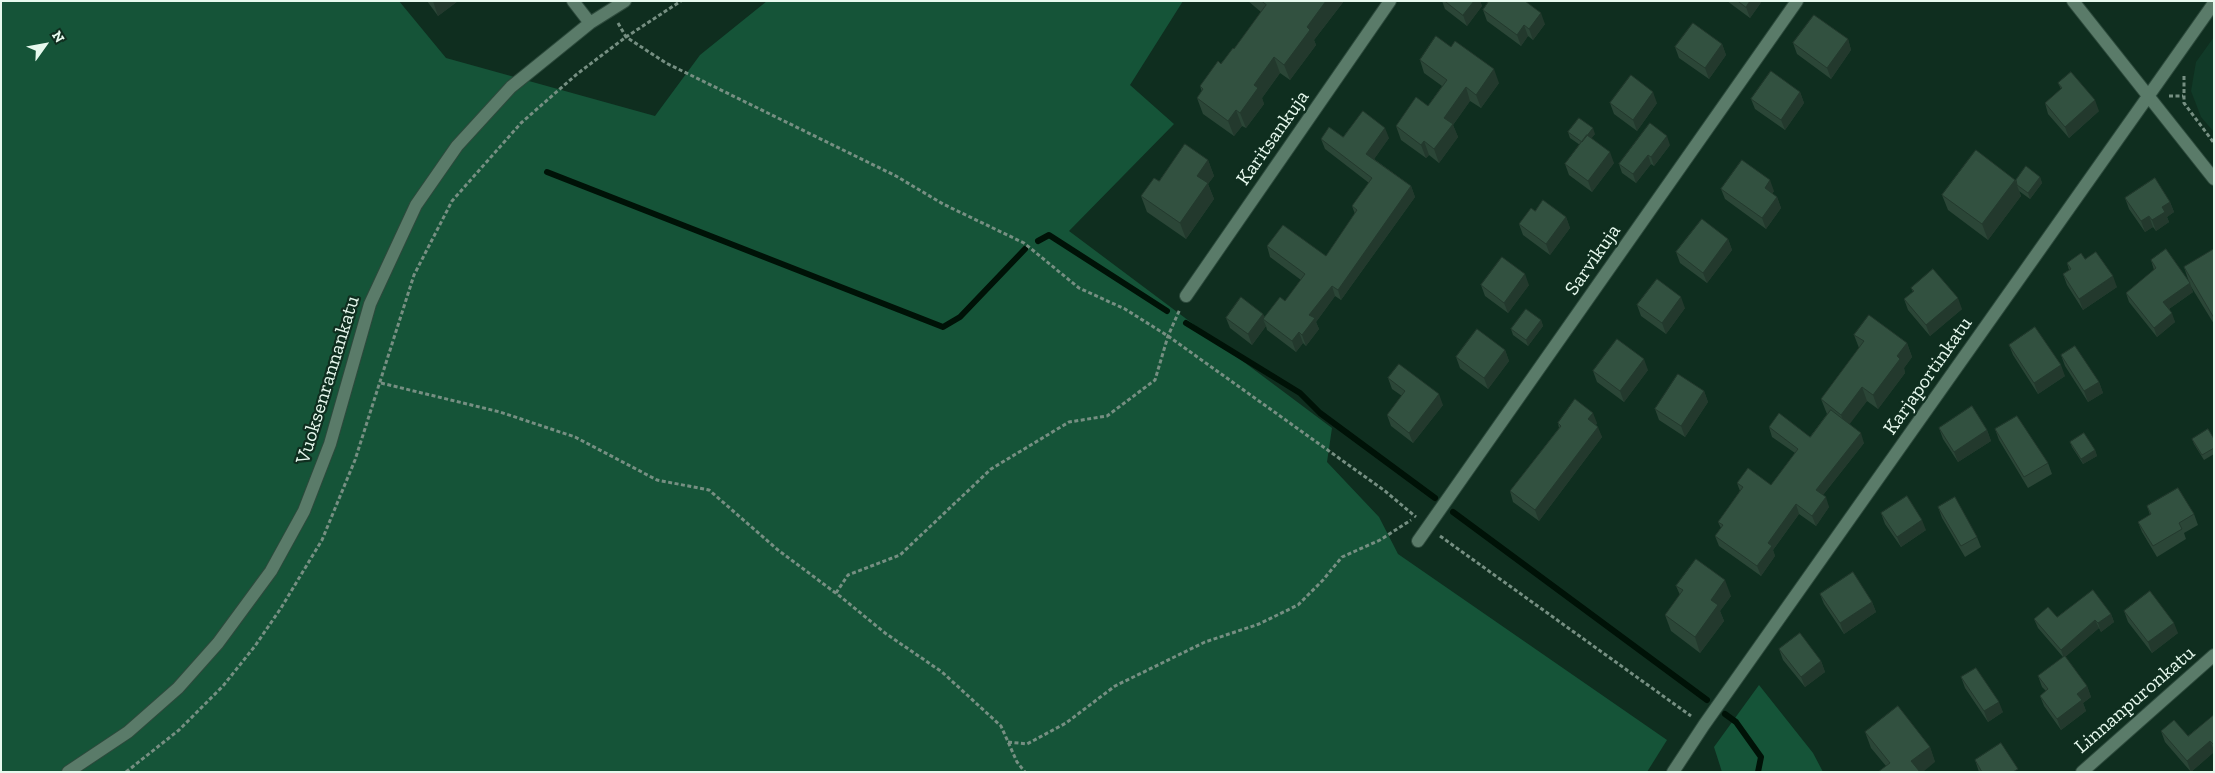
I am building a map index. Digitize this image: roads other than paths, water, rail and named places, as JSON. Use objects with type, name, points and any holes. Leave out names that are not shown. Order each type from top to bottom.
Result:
[{"type":"street","points":[[573,1],[590,23]]},
{"type":"street","name":"Vuoksenrannankatu","points":[[68,772],[128,732],[178,688],[218,643],[271,571],[304,511],[330,444],[370,304],[416,205],[457,146],[511,87],[590,23],[625,1]]},
{"type":"street","name":"Karitsankuja","points":[[1186,296],[1390,1]]},
{"type":"street","name":"Sarvikuja","points":[[1418,541],[1797,1]]},
{"type":"street","points":[[2073,1],[2214,179]]},
{"type":"street","name":"Karjaportinkatu","points":[[1673,772],[1704,725],[2214,2]]},
{"type":"street","name":"Linnanpuronkatu","points":[[2082,772],[2214,655]]},
{"type":"waterway","points":[[547,172],[943,327],[960,317],[1025,249]]},
{"type":"waterway","points":[[1038,241],[1049,235],[1167,311]]},
{"type":"waterway","points":[[1186,323],[1300,393],[1320,413],[1435,498]]},
{"type":"waterway","points":[[1453,512],[1707,700]]},
{"type":"waterway","points":[[1725,714],[1736,722],[1761,757],[1758,772]]}]
